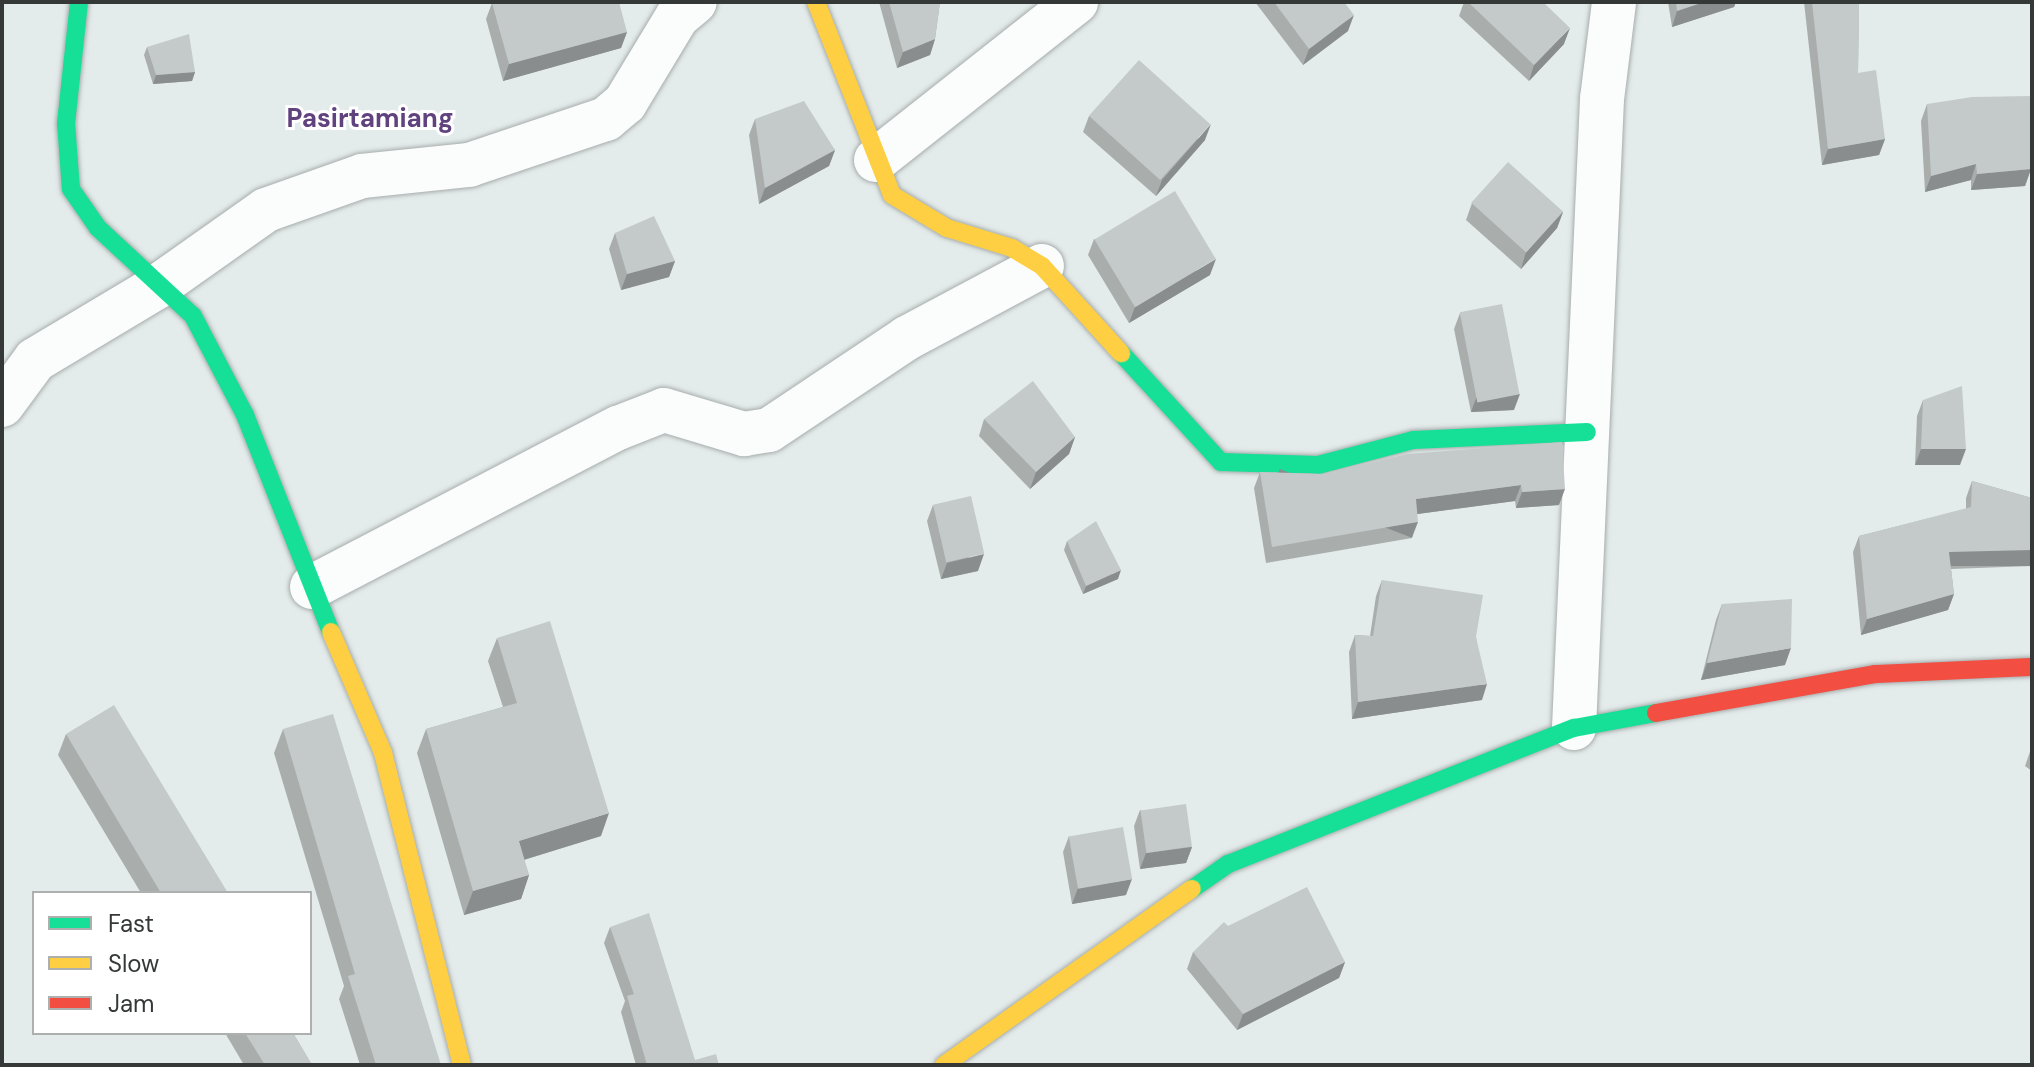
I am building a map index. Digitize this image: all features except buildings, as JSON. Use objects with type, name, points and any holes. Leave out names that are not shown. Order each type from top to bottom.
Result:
[{"type":"street","points":[[79,2],[66,123],[71,189],[98,228],[157,287],[193,316],[245,415],[312,587],[383,753],[462,1065]]},
{"type":"street","points":[[2,405],[35,360],[157,287],[252,217],[362,176],[469,165],[606,119],[625,103],[677,17],[695,2]]},
{"type":"street","points":[[816,2],[886,187],[899,202],[947,228],[1012,248],[1042,266],[1202,445],[1228,465],[1318,465],[1413,440],[1587,432]]},
{"type":"street","points":[[876,160],[1076,2]]},
{"type":"street","points":[[1574,728],[1602,99],[1614,2]]},
{"type":"street","points":[[312,587],[618,428],[664,410],[744,434],[769,430],[907,338],[1042,266]]},
{"type":"street","points":[[944,1065],[1228,864],[1574,728],[1875,674],[2032,667]]},
{"type":"traffic: fast","points":[[79,2],[66,123],[71,189],[98,228],[193,316],[245,415],[331,632]]},
{"type":"traffic: fast","points":[[1121,353],[1221,462],[1318,465],[1413,440],[1587,432]]},
{"type":"traffic: fast","points":[[1192,889],[1228,864],[1574,728],[1656,713]]},
{"type":"traffic: slow","points":[[816,2],[892,195],[947,228],[1012,248],[1042,266],[1121,353]]},
{"type":"traffic: slow","points":[[331,632],[383,753],[462,1065]]},
{"type":"traffic: slow","points":[[944,1065],[1192,889]]},
{"type":"traffic: jam","points":[[1656,713],[1875,674],[2032,667]]},
{"type":"district","name":"Pasirtamiang","points":[[370,119]]}]
